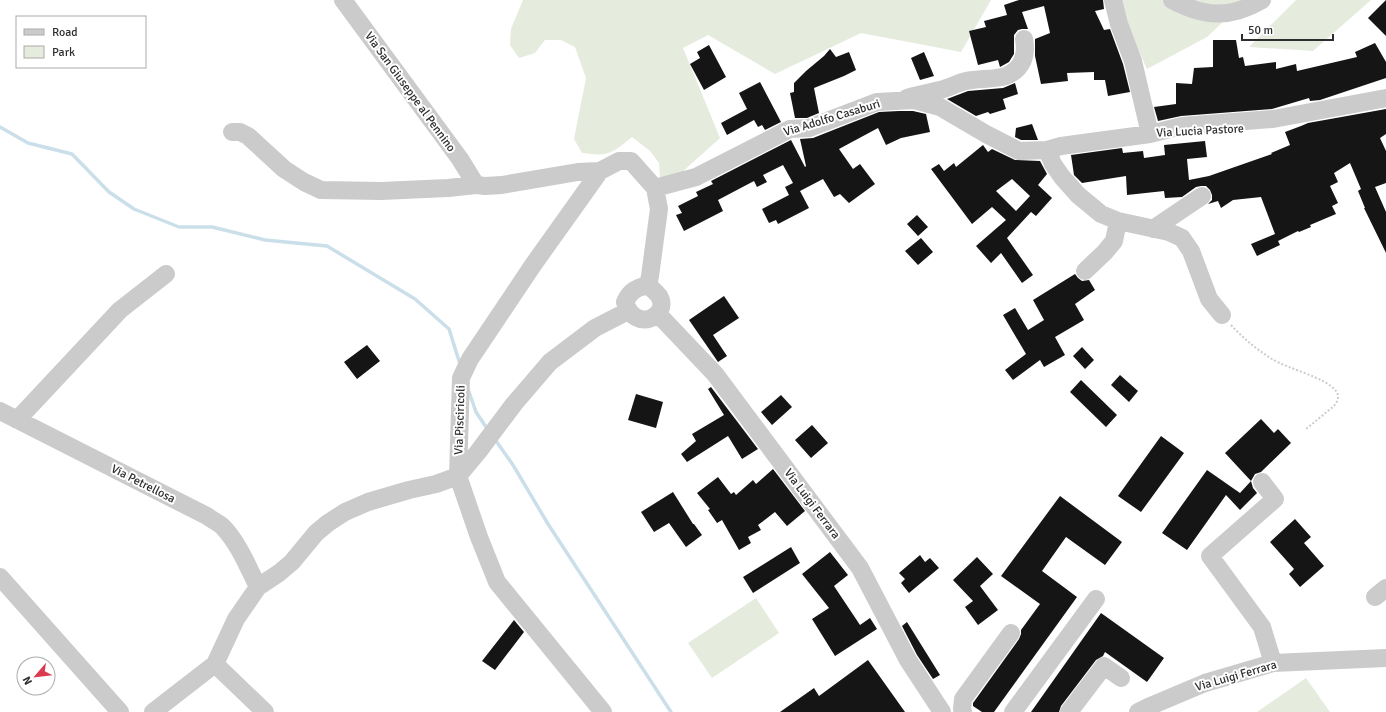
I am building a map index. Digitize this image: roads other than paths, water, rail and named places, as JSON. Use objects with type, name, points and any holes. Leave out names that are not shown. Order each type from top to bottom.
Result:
[{"type":"street","name":"Via San Giuseppe al Pennino","points":[[343,0],[460,159],[476,185]]},
{"type":"street","points":[[1112,0],[1133,61],[1144,100],[1150,134]]},
{"type":"street","points":[[1172,0],[1198,12],[1229,14],[1246,9],[1262,0]]},
{"type":"street","points":[[896,101],[920,93],[940,90],[967,81],[1006,76],[1024,61],[1026,48],[1024,39]]},
{"type":"street","name":"Via Lucia Pastore","points":[[1150,134],[1182,126],[1273,119],[1386,98]]},
{"type":"street","name":"Via Adolfo Casaburi","points":[[655,188],[696,177],[790,129],[809,128],[877,102],[914,100],[940,107],[986,134],[1019,151],[1047,150],[1061,146],[1150,134]]},
{"type":"street","points":[[232,132],[240,132],[248,136],[284,169],[304,182],[321,190],[381,191],[448,188],[476,185],[502,185],[578,172],[600,171],[619,161],[631,161],[655,188],[659,209],[648,285]]},
{"type":"street","points":[[1047,150],[1053,164],[1078,195],[1101,214],[1118,221],[1169,232],[1182,238],[1192,251],[1209,299],[1222,315]]},
{"type":"street","name":"Via Pisciricoli","points":[[458,469],[461,378],[470,359],[600,171]]},
{"type":"street","points":[[1153,229],[1202,196]]},
{"type":"street","points":[[1085,272],[1114,241],[1118,221]]},
{"type":"street","points":[[17,420],[120,310],[166,274]]},
{"type":"street","points":[[648,285],[658,296],[661,309],[658,314],[651,318],[644,320],[634,318],[628,311],[625,302],[628,296],[636,288],[648,285]]},
{"type":"street","points":[[152,712],[215,664],[236,619],[258,587],[279,574],[292,562],[316,533],[345,512],[368,502],[436,484],[458,469],[478,452],[514,404],[550,362],[595,328],[628,311]]},
{"type":"street","name":"Via Luigi Ferrara","points":[[658,314],[715,374],[860,568],[908,660],[942,712]]},
{"type":"street","name":"Via Petrellosa","points":[[0,411],[207,516],[222,526],[232,538],[244,558],[258,587]]},
{"type":"street","points":[[458,469],[478,537],[497,582],[603,712]]},
{"type":"street","points":[[1262,482],[1275,499],[1210,556],[1262,626],[1272,663]]},
{"type":"street","points":[[0,577],[120,712]]},
{"type":"street","points":[[1013,712],[1096,599]]},
{"type":"street","points":[[963,712],[963,699],[1011,633]]},
{"type":"street","name":"Via Luigi Ferrara","points":[[1138,712],[1205,683],[1272,663],[1386,658]]},
{"type":"street","points":[[215,664],[265,712]]},
{"type":"street","points":[[1069,712],[1104,666],[1121,678]]},
{"type":"waterway","points":[[0,127],[28,143],[72,154],[109,192],[134,209],[179,227],[212,227],[265,240],[327,246],[415,299],[449,329],[460,364]]},
{"type":"waterway","points":[[468,389],[476,412],[488,430]]},
{"type":"waterway","points":[[494,438],[513,465],[548,524],[671,712]]}]
